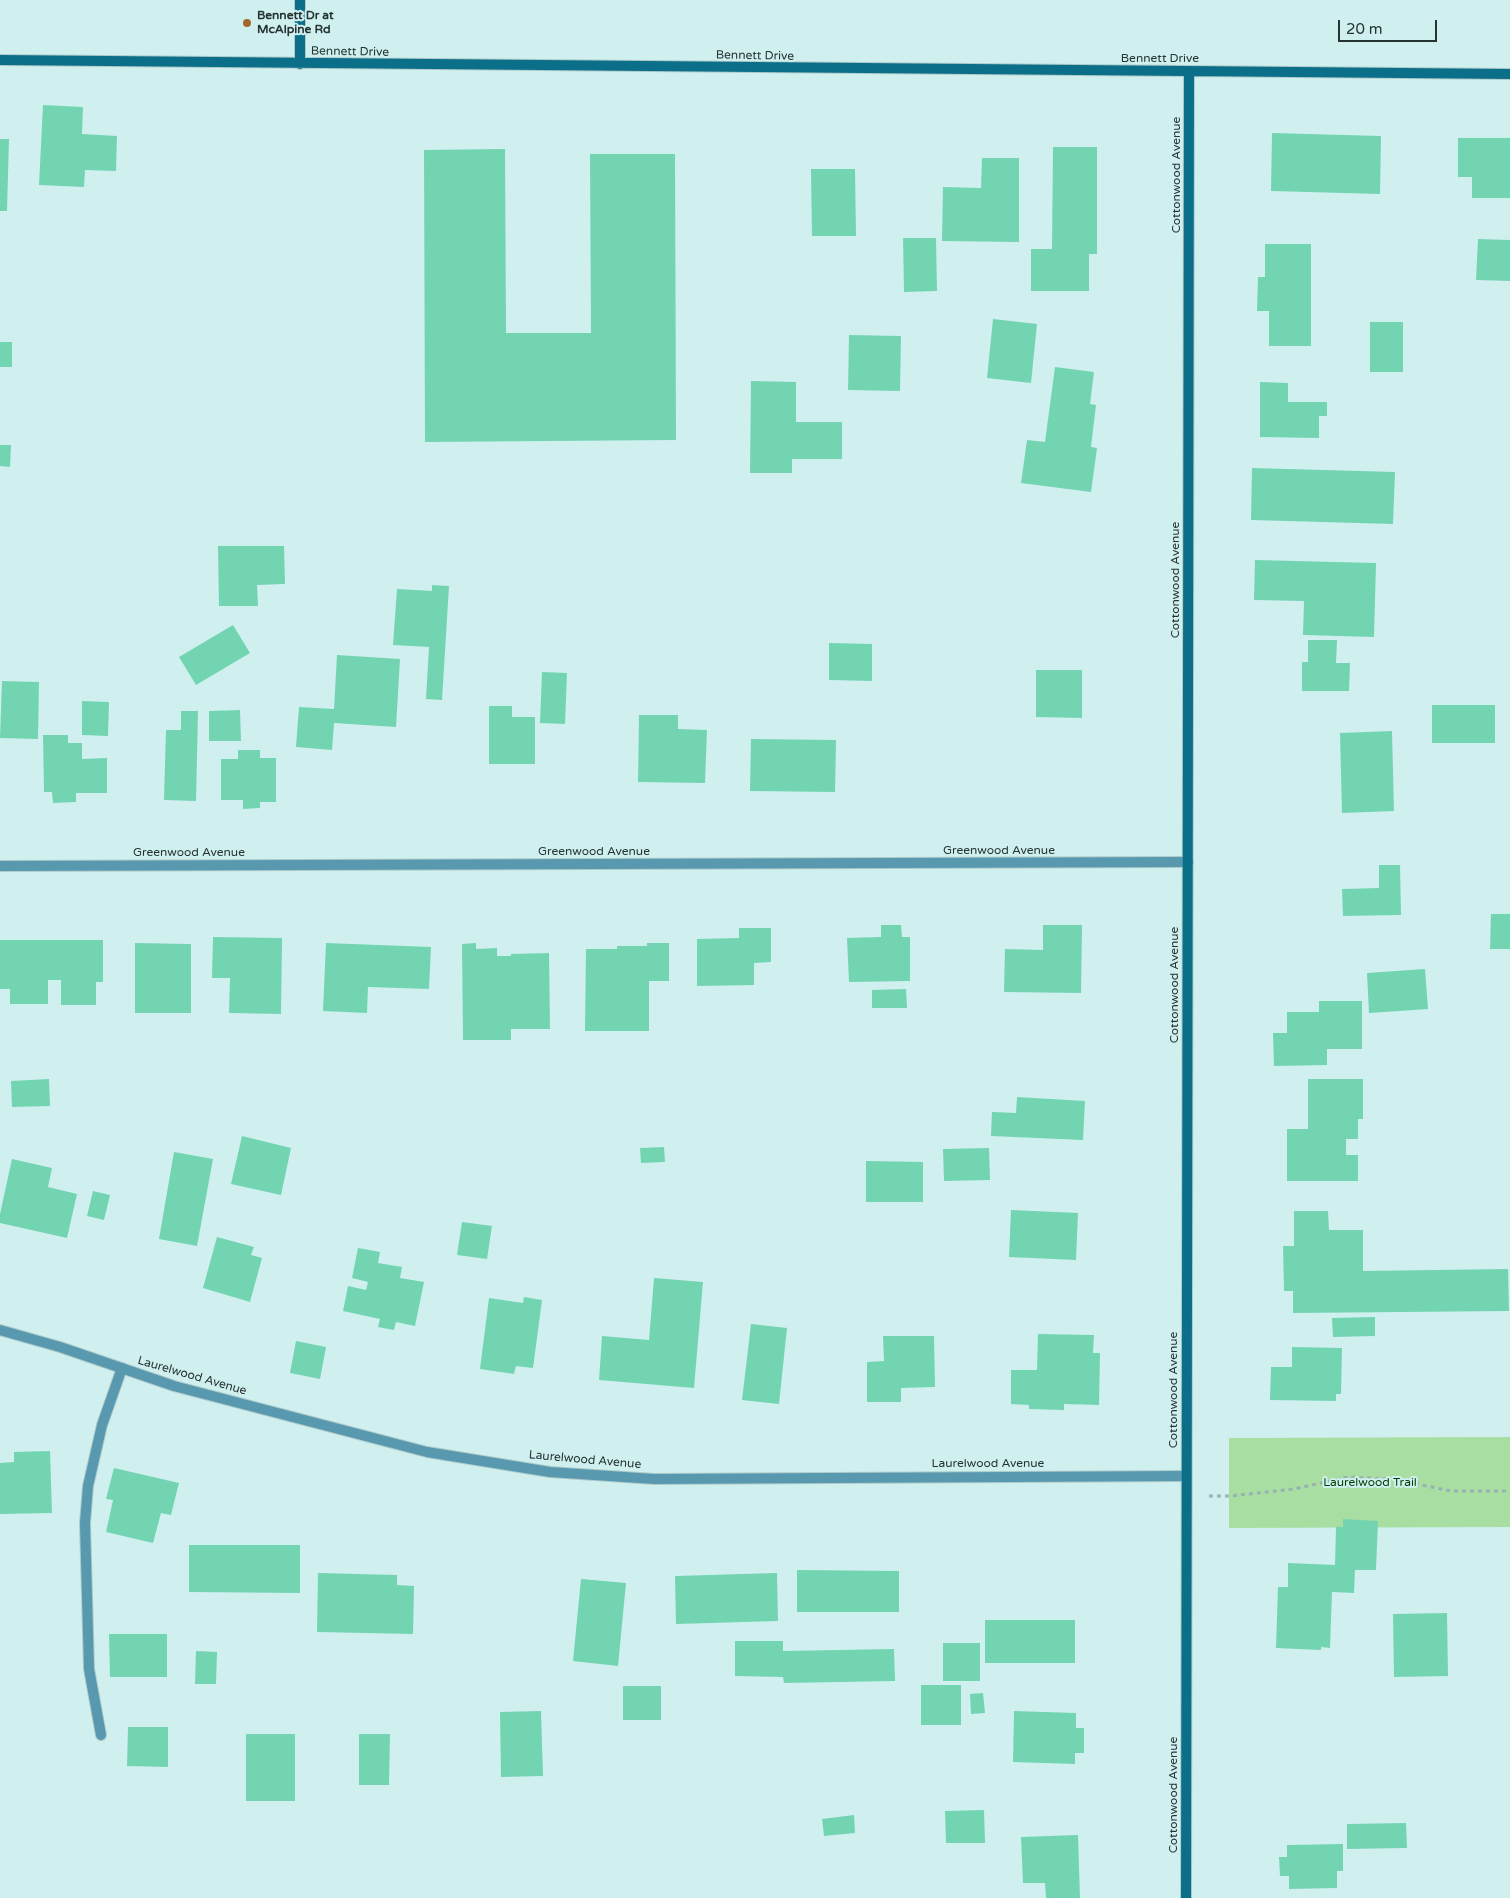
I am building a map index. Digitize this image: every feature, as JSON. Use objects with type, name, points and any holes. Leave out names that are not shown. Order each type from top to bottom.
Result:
[{"type":"street","points":[[300,0],[300,64]]},
{"type":"street","name":"Bennett Drive","points":[[0,60],[1510,74]]},
{"type":"street","name":"Cottonwood Avenue","points":[[1186,1898],[1189,72]]},
{"type":"street","name":"Greenwood Avenue","points":[[0,866],[1188,862]]},
{"type":"street","name":"Laurelwood Avenue","points":[[0,1330],[60,1347],[174,1386],[427,1452],[550,1472],[654,1479],[1186,1476]]},
{"type":"street","points":[[101,1735],[89,1669],[85,1523],[88,1486],[102,1425],[122,1368]]},
{"type":"path","points":[[1186,1476],[1208,1496],[1230,1496],[1294,1489],[1348,1476],[1394,1479],[1451,1492],[1510,1491]]},
{"type":"green space","name":"Laurelwood Trail","points":[[1510,1437],[1510,1527],[1229,1528],[1229,1438]]},
{"type":"building","points":[[43,105],[83,107],[82,134],[117,136],[116,171],[85,170],[84,187],[39,185]]},
{"type":"building","points":[[1272,133],[1381,136],[1380,194],[1271,191]]},
{"type":"building","points":[[1458,138],[1510,138],[1510,198],[1472,198],[1472,177],[1458,177]]},
{"type":"building","points":[[0,139],[9,139],[7,211],[0,211]]},
{"type":"building","points":[[1053,147],[1097,147],[1097,254],[1089,254],[1089,291],[1031,291],[1031,249],[1052,249]]},
{"type":"building","points":[[505,149],[506,333],[591,333],[590,154],[675,154],[676,440],[425,442],[424,150]]},
{"type":"building","points":[[982,158],[1019,158],[1019,242],[942,241],[943,187],[981,188]]},
{"type":"building","points":[[811,169],[855,169],[856,236],[812,236]]},
{"type":"building","points":[[903,238],[936,238],[937,291],[904,292]]},
{"type":"building","points":[[1478,239],[1510,240],[1510,281],[1476,280]]},
{"type":"building","points":[[1265,244],[1311,244],[1311,346],[1269,346],[1269,311],[1257,311],[1258,277],[1265,277]]},
{"type":"building","points":[[993,319],[1037,324],[1031,383],[987,378]]},
{"type":"building","points":[[1370,322],[1403,322],[1403,372],[1370,372]]},
{"type":"building","points":[[849,335],[901,336],[900,391],[848,390]]},
{"type":"building","points":[[0,342],[12,342],[12,367],[0,367]]},
{"type":"building","points":[[1055,367],[1094,372],[1090,404],[1096,405],[1091,447],[1097,448],[1091,492],[1021,483],[1027,440],[1045,442]]},
{"type":"building","points":[[751,381],[796,382],[796,422],[842,422],[842,459],[792,459],[792,473],[750,473]]},
{"type":"building","points":[[1260,382],[1288,383],[1288,402],[1327,402],[1327,416],[1319,416],[1319,438],[1260,437]]},
{"type":"building","points":[[0,445],[11,445],[10,467],[0,466]]},
{"type":"building","points":[[1252,468],[1395,472],[1393,524],[1251,520]]},
{"type":"building","points":[[218,546],[284,546],[285,584],[257,585],[258,606],[219,606]]},
{"type":"building","points":[[1255,560],[1376,563],[1374,637],[1303,635],[1304,601],[1254,600]]},
{"type":"building","points":[[432,585],[449,586],[442,700],[426,699],[429,647],[393,645],[397,589],[432,591]]},
{"type":"building","points":[[233,625],[250,653],[196,685],[179,657]]},
{"type":"building","points":[[1308,640],[1337,640],[1336,663],[1350,663],[1349,691],[1302,691],[1302,662],[1308,662]]},
{"type":"building","points":[[829,643],[872,644],[872,681],[829,680]]},
{"type":"building","points":[[337,655],[400,659],[396,727],[334,723],[332,750],[296,747],[299,707],[334,709]]},
{"type":"building","points":[[1036,670],[1082,670],[1082,718],[1036,717]]},
{"type":"building","points":[[542,672],[567,673],[565,724],[540,723]]},
{"type":"building","points":[[2,681],[39,682],[38,739],[0,738]]},
{"type":"building","points":[[82,701],[109,702],[108,736],[82,735]]},
{"type":"building","points":[[1432,705],[1495,705],[1495,743],[1432,743]]},
{"type":"building","points":[[489,706],[512,706],[512,717],[535,717],[535,764],[489,764]]},
{"type":"building","points":[[240,710],[241,741],[209,741],[209,711]]},
{"type":"building","points":[[181,711],[198,711],[196,801],[164,800],[166,730],[181,730]]},
{"type":"building","points":[[639,715],[678,715],[678,729],[707,730],[705,783],[638,782]]},
{"type":"building","points":[[1392,731],[1394,811],[1342,813],[1340,733]]},
{"type":"building","points":[[43,735],[68,735],[68,743],[82,743],[82,759],[107,758],[107,793],[76,793],[76,802],[53,803],[52,792],[44,792]]},
{"type":"building","points":[[751,739],[836,740],[835,792],[750,791]]},
{"type":"building","points":[[238,750],[260,750],[260,758],[276,758],[276,802],[260,802],[260,808],[243,809],[243,800],[221,800],[221,759],[238,759]]},
{"type":"building","points":[[1379,865],[1400,865],[1401,915],[1343,916],[1342,889],[1379,888]]},
{"type":"building","points":[[1491,914],[1510,914],[1510,949],[1490,949]]},
{"type":"building","points":[[881,925],[901,925],[902,937],[910,937],[910,981],[849,982],[847,938],[881,937]]},
{"type":"building","points":[[1043,925],[1082,925],[1081,993],[1004,992],[1005,949],[1043,950]]},
{"type":"building","points":[[739,928],[771,928],[771,962],[754,963],[754,985],[697,986],[697,939],[739,938]]},
{"type":"building","points":[[213,937],[282,938],[281,1014],[229,1013],[230,978],[212,978]]},
{"type":"building","points":[[0,940],[103,940],[103,982],[96,982],[96,1005],[61,1005],[61,980],[48,980],[48,1004],[10,1004],[10,989],[0,989]]},
{"type":"building","points":[[135,943],[191,944],[191,1013],[135,1013]]},
{"type":"building","points":[[326,943],[431,947],[429,989],[368,987],[367,1013],[323,1011]]},
{"type":"building","points":[[476,943],[476,949],[497,948],[497,956],[549,953],[550,1029],[511,1029],[511,1040],[463,1040],[462,944]]},
{"type":"building","points":[[647,943],[669,943],[669,981],[649,981],[649,1031],[585,1031],[586,949],[617,949],[617,946],[647,946]]},
{"type":"building","points":[[1425,969],[1428,1009],[1369,1013],[1367,973]]},
{"type":"building","points":[[906,989],[907,1008],[872,1008],[872,990]]},
{"type":"building","points":[[1319,1001],[1362,1001],[1362,1049],[1327,1049],[1327,1065],[1274,1066],[1273,1033],[1287,1033],[1287,1012],[1319,1012]]},
{"type":"building","points":[[49,1079],[50,1106],[12,1107],[11,1081]]},
{"type":"building","points":[[1308,1079],[1363,1079],[1363,1119],[1358,1119],[1358,1139],[1346,1139],[1346,1155],[1358,1155],[1358,1181],[1287,1181],[1287,1129],[1308,1129]]},
{"type":"building","points":[[1017,1097],[1085,1101],[1083,1140],[991,1136],[992,1112],[1016,1113]]},
{"type":"building","points":[[242,1136],[291,1148],[281,1195],[231,1184]]},
{"type":"building","points":[[664,1147],[665,1162],[641,1163],[640,1148]]},
{"type":"building","points":[[989,1148],[990,1180],[944,1181],[943,1149]]},
{"type":"building","points":[[174,1152],[213,1159],[197,1246],[159,1239]]},
{"type":"building","points":[[12,1159],[52,1168],[48,1187],[77,1194],[67,1238],[0,1223],[0,1214]]},
{"type":"building","points":[[866,1161],[923,1162],[923,1202],[866,1202]]},
{"type":"building","points":[[93,1191],[110,1195],[104,1220],[87,1216]]},
{"type":"building","points":[[1011,1210],[1078,1213],[1076,1260],[1009,1257]]},
{"type":"building","points":[[1294,1211],[1328,1211],[1329,1230],[1363,1230],[1363,1271],[1508,1269],[1509,1311],[1293,1313],[1293,1291],[1284,1291],[1283,1246],[1294,1246]]},
{"type":"building","points":[[462,1222],[492,1226],[487,1259],[457,1255]]},
{"type":"building","points":[[217,1237],[254,1247],[251,1255],[262,1258],[250,1302],[203,1288]]},
{"type":"building","points":[[358,1248],[380,1252],[378,1263],[402,1267],[400,1278],[424,1282],[415,1326],[396,1322],[394,1330],[378,1327],[380,1319],[343,1311],[348,1286],[366,1290],[368,1282],[352,1278]]},
{"type":"building","points":[[654,1278],[703,1282],[694,1388],[599,1380],[602,1336],[649,1340]]},
{"type":"building","points":[[524,1297],[542,1300],[533,1368],[516,1366],[514,1374],[480,1369],[489,1298],[523,1303]]},
{"type":"building","points":[[1375,1317],[1375,1336],[1333,1337],[1332,1318]]},
{"type":"building","points":[[751,1324],[787,1328],[779,1404],[742,1400]]},
{"type":"building","points":[[1038,1334],[1094,1335],[1093,1353],[1100,1353],[1099,1405],[1064,1404],[1064,1410],[1029,1409],[1029,1405],[1011,1404],[1011,1370],[1037,1370]]},
{"type":"building","points":[[883,1336],[934,1336],[935,1387],[901,1388],[901,1402],[867,1402],[867,1362],[884,1361]]},
{"type":"building","points":[[296,1341],[326,1347],[320,1379],[290,1373]]},
{"type":"building","points":[[1292,1347],[1342,1348],[1341,1394],[1336,1394],[1336,1401],[1270,1400],[1271,1367],[1292,1367]]},
{"type":"building","points":[[50,1451],[52,1513],[0,1514],[0,1463],[14,1462],[14,1452]]},
{"type":"building","points":[[114,1468],[179,1483],[171,1515],[161,1513],[153,1543],[106,1532],[113,1500],[106,1499]]},
{"type":"building","points":[[1343,1519],[1378,1521],[1376,1570],[1355,1570],[1354,1593],[1332,1592],[1330,1648],[1321,1647],[1321,1650],[1276,1648],[1278,1587],[1288,1587],[1288,1563],[1335,1565],[1336,1527],[1343,1527]]},
{"type":"building","points":[[189,1545],[300,1545],[300,1593],[189,1592]]},
{"type":"building","points":[[797,1570],[899,1571],[899,1612],[797,1612]]},
{"type":"building","points":[[318,1573],[397,1575],[397,1585],[414,1586],[413,1634],[317,1632]]},
{"type":"building","points":[[777,1573],[778,1621],[676,1624],[675,1576]]},
{"type":"building","points":[[581,1579],[626,1583],[618,1666],[573,1661]]},
{"type":"building","points":[[1447,1613],[1448,1676],[1394,1677],[1393,1614]]},
{"type":"building","points":[[985,1620],[1075,1620],[1075,1663],[985,1663]]},
{"type":"building","points":[[109,1634],[167,1634],[167,1677],[110,1677]]},
{"type":"building","points":[[735,1641],[783,1641],[783,1651],[894,1649],[895,1681],[784,1683],[783,1677],[735,1676]]},
{"type":"building","points":[[943,1643],[980,1643],[980,1681],[943,1681]]},
{"type":"building","points":[[196,1651],[217,1652],[216,1684],[195,1684]]},
{"type":"building","points":[[921,1685],[961,1685],[961,1725],[921,1725]]},
{"type":"building","points":[[623,1686],[661,1686],[661,1720],[623,1720]]},
{"type":"building","points":[[983,1693],[985,1713],[971,1714],[970,1694]]},
{"type":"building","points":[[541,1711],[543,1776],[501,1777],[500,1712]]},
{"type":"building","points":[[1014,1711],[1076,1713],[1076,1728],[1084,1728],[1084,1753],[1075,1753],[1075,1764],[1013,1762]]},
{"type":"building","points":[[128,1727],[168,1727],[168,1767],[127,1766]]},
{"type":"building","points":[[246,1734],[295,1734],[295,1801],[246,1801]]},
{"type":"building","points":[[359,1734],[390,1734],[389,1785],[359,1785]]},
{"type":"building","points":[[984,1810],[985,1843],[946,1843],[945,1811]]},
{"type":"building","points":[[854,1815],[855,1833],[824,1836],[822,1819]]},
{"type":"building","points":[[1406,1823],[1407,1848],[1347,1849],[1347,1824]]},
{"type":"building","points":[[1078,1835],[1080,1898],[1046,1898],[1045,1883],[1023,1883],[1021,1837]]},
{"type":"building","points":[[1343,1844],[1343,1871],[1337,1871],[1337,1888],[1289,1889],[1289,1876],[1280,1876],[1279,1857],[1287,1857],[1287,1845]]},
{"type":"place","name":"Bennett Dr at McAlpine Rd","points":[[247,23]]}]
